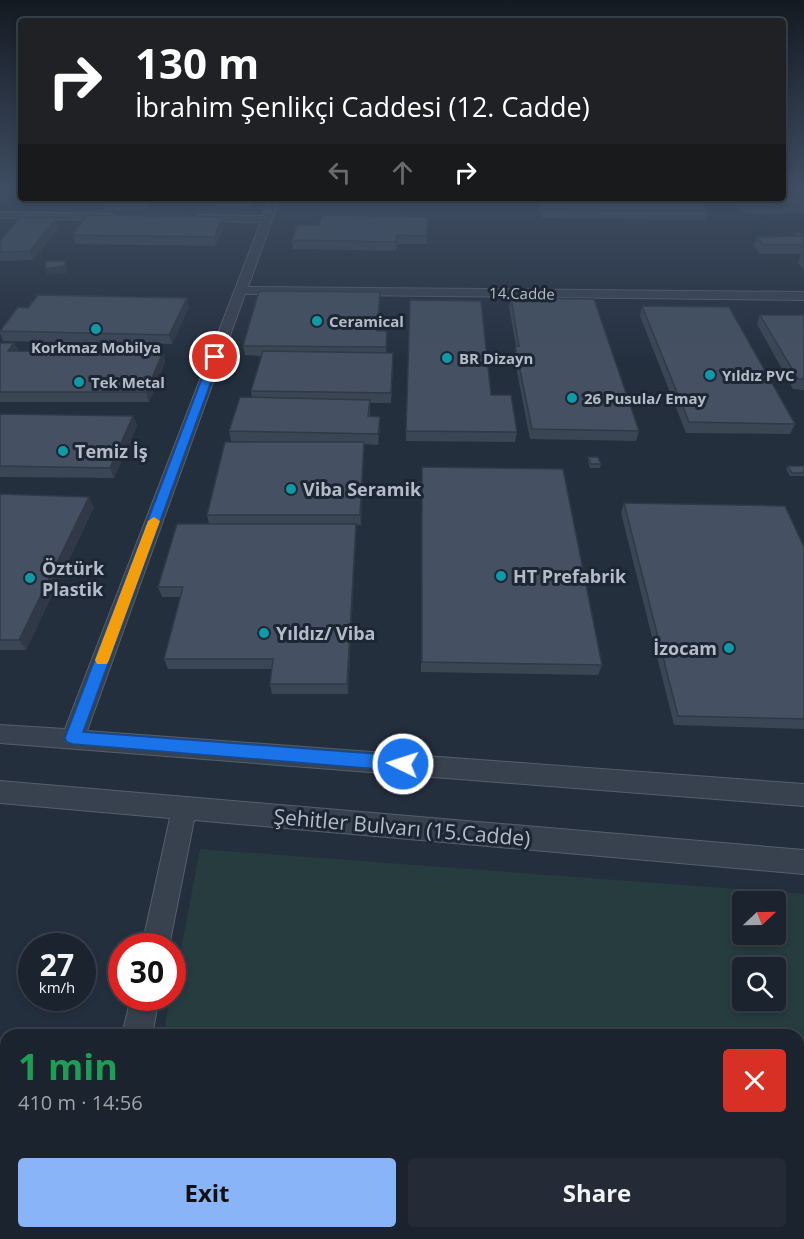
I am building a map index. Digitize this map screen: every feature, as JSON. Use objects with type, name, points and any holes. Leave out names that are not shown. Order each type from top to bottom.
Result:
[{"type":"street","points":[[73,738],[256,248]]},
{"type":"street","name":"14.Cadde","points":[[240,290],[804,296]]},
{"type":"street","points":[[0,734],[804,795]]},
{"type":"street","name":"Şehitler Bulvarı (15.Cadde)","points":[[0,792],[804,862]]},
{"type":"street","points":[[158,933],[184,808]]},
{"type":"street","points":[[138,1029],[142,1011]]},
{"type":"green space","points":[[200,849],[764,891],[732,891],[732,945],[786,945],[786,893],[804,894],[804,1029],[164,1029],[168,1011],[186,1011],[184,933]]},
{"type":"building","points":[[0,248],[33,248],[30,251],[0,252]]},
{"type":"building","points":[[46,261],[65,261],[64,266],[45,269]]},
{"type":"building","name":"Ceramical","points":[[259,291],[380,292],[377,331],[387,331],[386,347],[243,346]]},
{"type":"building","name":"Korkmaz Mobilya","points":[[38,295],[187,298],[169,335],[0,331],[18,307],[28,308]]},
{"type":"building","name":"26 Pusula/ Emay","points":[[511,298],[594,299],[639,431],[532,429],[515,346],[519,346]]},
{"type":"building","name":"BR Dizayn","points":[[410,300],[481,301],[491,395],[511,395],[517,432],[406,431]]},
{"type":"building","name":"Yıldız PVC","points":[[642,306],[729,307],[795,424],[689,422]]},
{"type":"building","points":[[760,315],[804,315],[804,379],[798,379]]},
{"type":"building","name":"Tek Metal","points":[[0,343],[14,343],[8,351],[163,352],[146,392],[0,392]]},
{"type":"building","points":[[263,351],[393,353],[391,393],[251,391]]},
{"type":"building","points":[[240,397],[370,400],[368,416],[380,417],[378,434],[229,431]]},
{"type":"building","name":"Temiz İş","points":[[0,414],[133,416],[110,468],[0,466]]},
{"type":"building","name":"Viba Seramik","points":[[225,442],[364,442],[360,515],[207,515]]},
{"type":"building","points":[[588,457],[598,457],[601,464],[591,464]]},
{"type":"building","points":[[788,466],[804,466],[804,473],[792,473]]},
{"type":"building","name":"HT Prefabrik","points":[[422,467],[563,469],[602,665],[422,662]]},
{"type":"building","name":"Öztürk Plastik","points":[[0,494],[89,497],[19,640],[0,640]]},
{"type":"building","name":"İzocam","points":[[624,503],[785,506],[804,547],[804,719],[678,716]]},
{"type":"building","name":"Yıldız/ Viba","points":[[177,524],[356,524],[347,684],[270,684],[273,659],[164,659],[183,587],[158,587]]},
{"type":"slow traffic","points":[[102,660],[154,521]]},
{"type":"place","name":"Ceramical","points":[[317,321]]},
{"type":"place","name":"Korkmaz Mobilya","points":[[96,329]]},
{"type":"place","name":"BR Dizayn","points":[[447,358]]},
{"type":"place","name":"Yıldız PVC","points":[[710,375]]},
{"type":"place","name":"Tek Metal","points":[[79,382]]},
{"type":"place","name":"26 Pusula/ Emay","points":[[572,398]]},
{"type":"place","name":"Temiz İş","points":[[63,451]]},
{"type":"place","name":"Viba Seramik","points":[[291,489]]},
{"type":"place","name":"HT Prefabrik","points":[[501,576]]},
{"type":"place","name":"Öztürk Plastik","points":[[30,578]]},
{"type":"place","name":"Yıldız/ Viba","points":[[264,633]]},
{"type":"place","name":"İzocam","points":[[729,648]]},
{"type":"route","points":[[215,357],[73,738],[403,764]]}]
